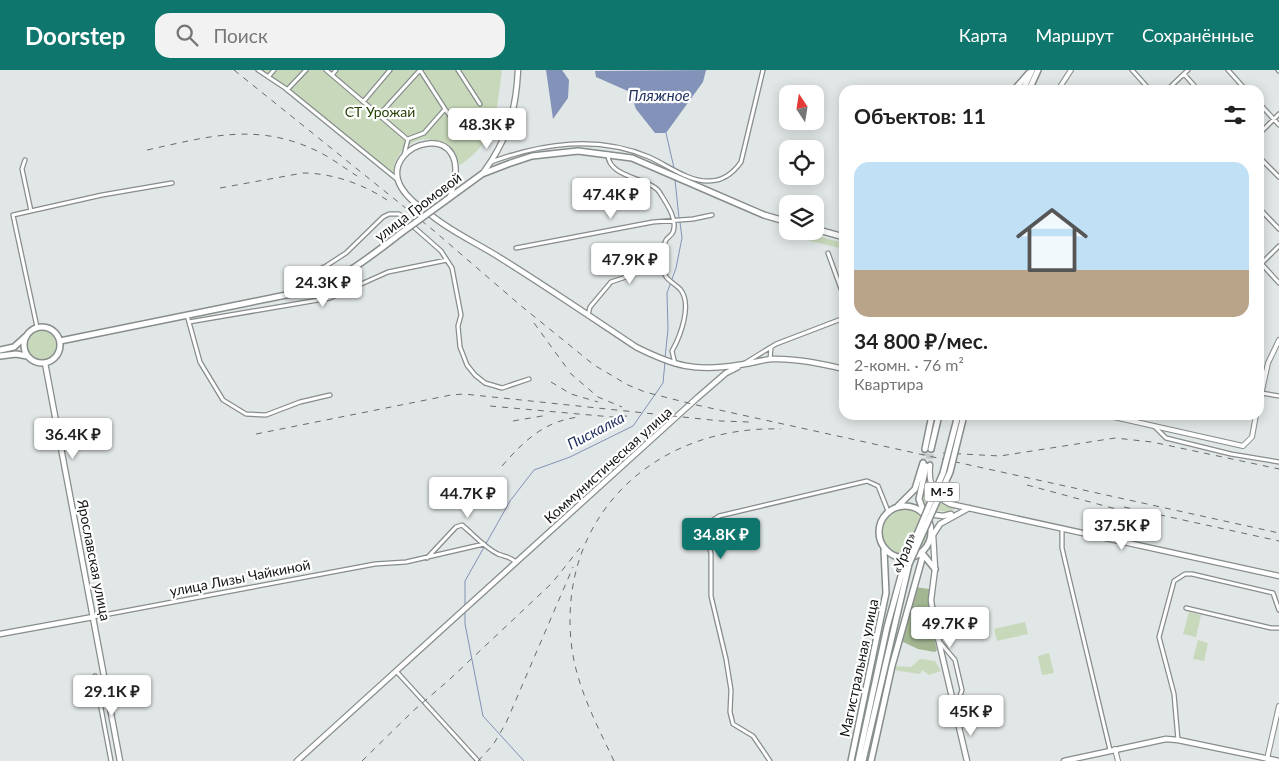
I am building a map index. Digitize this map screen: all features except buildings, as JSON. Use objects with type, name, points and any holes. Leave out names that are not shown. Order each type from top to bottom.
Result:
[{"type":"main road","points":[[482,174],[507,134],[514,114],[518,70]]},
{"type":"main road","points":[[1019,85],[1033,70]]},
{"type":"main road","points":[[1026,85],[1033,70]]},
{"type":"main road","points":[[1030,85],[1033,70]]},
{"type":"main road","points":[[450,197],[457,175],[453,156],[447,149],[440,144],[423,143],[413,148],[404,156],[398,166],[398,180],[413,202],[438,221],[500,258],[636,346],[675,364],[699,369],[742,365],[770,359],[794,359],[839,367]]},
{"type":"main road","name":"улица Громовой","points":[[60,341],[303,291],[346,275],[482,174],[532,156],[578,151],[608,154],[648,164],[757,212],[779,219]]},
{"type":"main road","points":[[824,231],[839,235]]},
{"type":"main road","points":[[0,350],[14,347],[37,327],[52,330],[60,341],[58,352],[53,360],[45,363],[38,363],[27,356],[16,354],[0,356]]},
{"type":"main road","points":[[25,336],[24,345],[27,356]]},
{"type":"main road","name":"Ярославская улица","points":[[45,363],[120,761]]},
{"type":"main road","name":"Коммунистическая улица","points":[[296,761],[721,378],[742,365]]},
{"type":"main road","points":[[932,420],[929,449],[938,420]]},
{"type":"main road","name":"«Урал»","points":[[858,761],[896,593],[906,558],[943,473],[957,420]]},
{"type":"main road","name":"«Урал»","points":[[863,761],[909,564],[950,472],[963,420]]},
{"type":"main road","points":[[922,553],[908,559],[898,558],[884,550],[879,538],[879,527],[888,512],[898,506],[915,489],[926,465]]},
{"type":"main road","points":[[926,465],[932,488],[937,495],[950,504],[1277,576]]},
{"type":"main road","points":[[926,465],[920,499],[933,535],[935,569],[931,600],[938,640],[967,761]]},
{"type":"main road","points":[[898,506],[907,506],[924,513],[943,516],[969,508]]},
{"type":"main road","points":[[870,761],[892,666],[922,553],[940,524],[969,508]]},
{"type":"main road","name":"Магистральная улица","points":[[851,761],[879,638],[886,593],[884,550]]},
{"type":"main road","points":[[922,553],[935,569]]},
{"type":"main road","points":[[920,566],[928,564],[935,569]]},
{"type":"main road","name":"улица Лизы Чайкиной","points":[[0,634],[93,617]]},
{"type":"main road","points":[[1064,761],[1154,740],[1178,740],[1279,761]]},
{"type":"street","points":[[258,70],[287,90],[398,180]]},
{"type":"street","points":[[268,77],[274,70]]},
{"type":"street","points":[[287,90],[306,70]]},
{"type":"street","points":[[326,70],[408,139]]},
{"type":"street","points":[[332,75],[336,70]]},
{"type":"street","points":[[363,102],[390,70]]},
{"type":"street","points":[[379,115],[420,70],[463,134]]},
{"type":"street","points":[[458,70],[480,104]]},
{"type":"street","points":[[491,162],[540,146],[601,145],[648,156],[702,181],[717,180],[734,171],[741,162],[763,70]]},
{"type":"street","points":[[1061,85],[1071,70]]},
{"type":"street","points":[[1132,70],[1146,85]]},
{"type":"street","points":[[1172,85],[1188,70]]},
{"type":"street","points":[[1228,70],[1242,85]]},
{"type":"street","points":[[1184,74],[1194,85]]},
{"type":"street","points":[[1264,108],[1279,125]]},
{"type":"street","points":[[408,139],[424,133],[445,109]]},
{"type":"street","points":[[1264,129],[1279,114]]},
{"type":"street","points":[[404,156],[408,139]]},
{"type":"street","points":[[588,315],[590,307],[611,282],[626,277],[664,247],[674,231],[670,210],[658,191],[618,171],[610,164],[608,154]]},
{"type":"street","points":[[25,160],[22,168],[31,211]]},
{"type":"street","points":[[1264,162],[1279,176]]},
{"type":"street","points":[[37,327],[13,216],[102,195],[172,183]]},
{"type":"street","points":[[1264,213],[1279,229]]},
{"type":"street","points":[[303,291],[302,277],[326,266],[346,253],[372,226],[389,214],[398,214],[441,251],[452,268],[461,315],[458,332],[466,365],[485,383],[502,388],[529,379]]},
{"type":"street","points":[[516,248],[673,218],[693,219],[712,214]]},
{"type":"street","points":[[1264,260],[1279,246]]},
{"type":"street","points":[[664,247],[664,276],[682,292],[685,301],[678,341],[672,351],[675,364]]},
{"type":"street","points":[[828,253],[839,283]]},
{"type":"street","points":[[189,322],[330,298],[388,272],[447,260]]},
{"type":"street","points":[[1264,268],[1279,283]]},
{"type":"street","points":[[187,315],[200,362],[223,400],[246,414],[266,415],[300,402],[330,395]]},
{"type":"street","name":"Коммунистическая улица","points":[[742,365],[776,344],[839,320]]},
{"type":"street","points":[[1264,382],[1271,355],[1279,340]]},
{"type":"street","points":[[770,359],[769,350],[776,344]]},
{"type":"street","points":[[1264,394],[1279,396]]},
{"type":"street","points":[[1127,420],[1243,446],[1252,437],[1255,420]]},
{"type":"street","points":[[1154,426],[1166,438],[1231,454],[1279,462]]},
{"type":"street","points":[[770,761],[753,736],[733,724],[730,712],[732,690],[711,596],[711,554],[707,535],[709,527],[719,516],[867,481],[873,482],[878,486],[888,512]]},
{"type":"street","points":[[427,558],[456,527],[462,525],[484,544],[499,554],[508,555],[517,563]]},
{"type":"street","points":[[1062,528],[1062,548],[1068,578],[1112,750],[1118,761]]},
{"type":"street","name":"улица Лизы Чайкиной","points":[[93,617],[375,564],[406,562],[484,544]]},
{"type":"street","points":[[1178,740],[1174,694],[1159,637],[1174,581],[1185,574],[1192,574],[1273,593],[1279,610]]},
{"type":"street","points":[[1277,576],[1279,580]]},
{"type":"street","points":[[1186,608],[1279,628]]},
{"type":"street","points":[[938,640],[956,662],[962,690],[955,710]]},
{"type":"street","points":[[396,670],[478,761]]},
{"type":"street","points":[[95,676],[111,761]]},
{"type":"street","points":[[1267,758],[1279,706]]},
{"type":"green space","name":"СТ Урожай","points":[[256,70],[502,70],[493,124],[482,145],[472,155],[460,165],[455,154],[439,141],[430,139],[420,140],[403,150],[396,160],[392,175],[286,90]]},
{"type":"green space","points":[[824,238],[839,242],[839,248],[809,240],[824,240]]},
{"type":"green space","points":[[41,330],[51,335],[56,345],[51,355],[41,360],[31,355],[26,345],[31,335]]},
{"type":"green space","points":[[926,474],[933,495],[959,508],[947,512],[929,509],[923,497]]},
{"type":"green space","points":[[910,509],[914,510],[924,519],[927,523],[927,541],[918,551],[910,555],[900,555],[892,551],[883,541],[882,527],[886,519],[896,510]]},
{"type":"green space","points":[[915,587],[929,589],[929,617],[937,650],[935,652],[918,649],[901,641]]},
{"type":"green space","points":[[1189,612],[1201,615],[1196,637],[1183,634]]},
{"type":"green space","points":[[1025,622],[1028,634],[997,641],[994,629]]},
{"type":"green space","points":[[1198,640],[1208,643],[1204,661],[1193,659]]},
{"type":"green space","points":[[1049,653],[1054,673],[1042,675],[1038,656]]},
{"type":"green space","points":[[920,659],[935,661],[941,671],[929,675],[922,670],[920,674],[894,670],[893,666],[911,667]]},
{"type":"water","points":[[546,70],[562,70],[569,80],[568,98],[553,119]]},
{"type":"water","name":"Пляжное","points":[[706,70],[703,82],[666,133],[655,133],[636,109],[630,92],[596,77],[595,71]]},
{"type":"waterway","name":"Пискалка","points":[[666,133],[674,168]]},
{"type":"waterway","name":"Пискалка","points":[[675,180],[679,218]]},
{"type":"waterway","name":"Пискалка","points":[[665,358],[668,329],[667,293],[676,268],[682,238],[680,222]]},
{"type":"waterway","name":"Пискалка","points":[[465,606],[465,581],[510,501],[534,470],[570,457],[633,426],[663,383],[665,362]]},
{"type":"waterway","name":"Пискалка","points":[[465,610],[465,624],[483,716],[524,761]]},
{"type":"tunnel","points":[[923,463],[925,449]]},
{"type":"tunnel","points":[[926,466],[931,449]]},
{"type":"tunnel","points":[[930,465],[932,451]]},
{"type":"railway","points":[[234,70],[433,230],[520,305],[594,365],[628,385],[645,392],[692,404],[1279,533]]},
{"type":"railway","points":[[147,150],[211,137],[251,134],[272,136],[293,141],[315,150],[357,176]]},
{"type":"railway","points":[[220,188],[303,173],[347,180],[387,200]]},
{"type":"railway","points":[[534,323],[569,371]]},
{"type":"railway","points":[[570,373],[598,397],[622,407]]},
{"type":"railway","points":[[551,382],[571,394],[598,402]]},
{"type":"railway","points":[[256,434],[464,394],[721,421],[749,422]]},
{"type":"railway","points":[[490,406],[612,417],[627,416]]},
{"type":"railway","points":[[513,421],[548,415]]},
{"type":"railway","points":[[502,466],[518,448],[545,428],[567,419],[579,417]]},
{"type":"railway","points":[[614,761],[582,688],[573,657],[571,641],[572,595],[581,553],[600,517],[625,486],[657,461],[695,442],[736,432],[781,429]]},
{"type":"railway","points":[[943,453],[1000,456],[1115,438],[1152,442],[1279,469]]},
{"type":"railway","points":[[1027,485],[1131,513]]},
{"type":"railway","points":[[1124,507],[1279,541]]},
{"type":"railway","points":[[362,761],[413,711],[449,680],[552,583],[580,548]]},
{"type":"railway","points":[[478,761],[493,745],[506,723],[573,567]]}]
